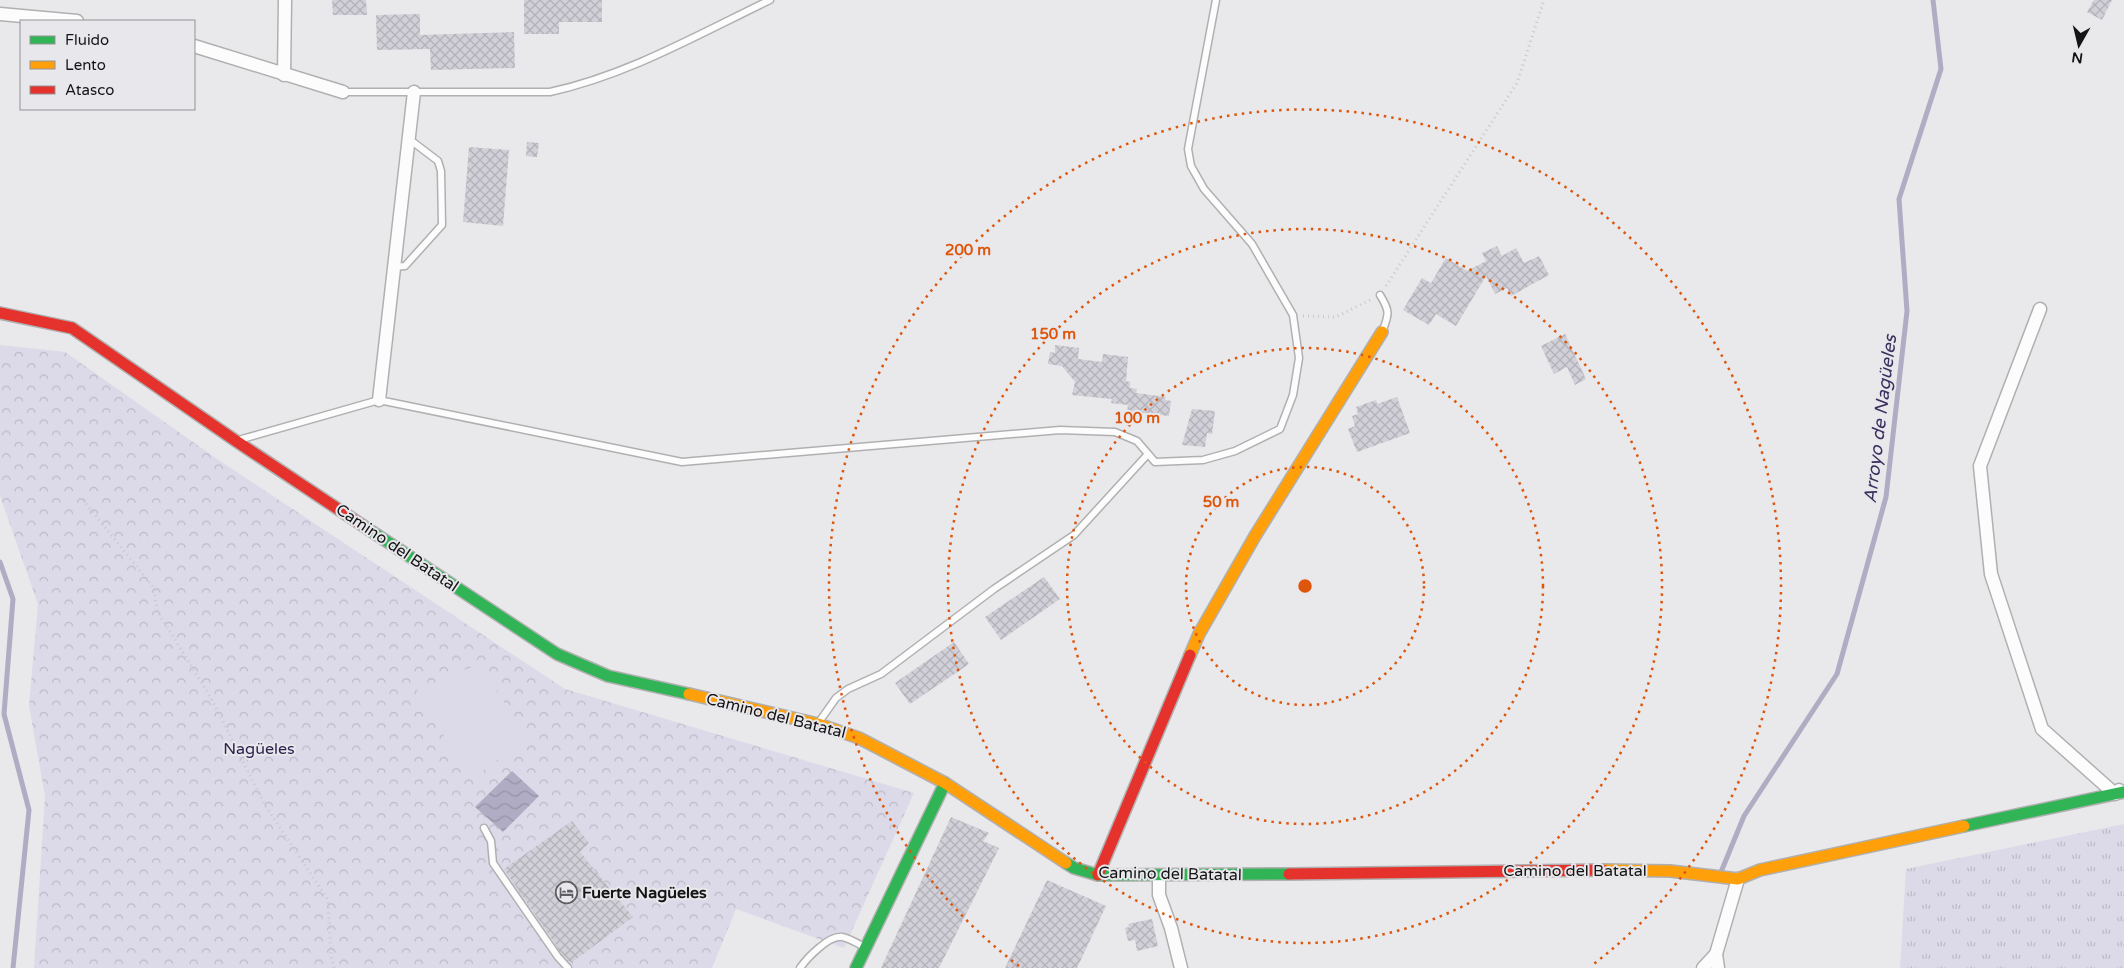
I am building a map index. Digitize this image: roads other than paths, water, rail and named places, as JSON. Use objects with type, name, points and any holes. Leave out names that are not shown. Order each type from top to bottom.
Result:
[{"type":"street","points":[[284,75],[285,0]]},
{"type":"street","points":[[0,14],[66,20]]},
{"type":"street","points":[[195,46],[343,92]]},
{"type":"street","points":[[379,400],[414,92]]},
{"type":"street","points":[[2040,309],[1980,466],[1991,574],[2042,729],[2121,790]]},
{"type":"street","name":"Camino del Batatal","points":[[0,313],[72,328],[236,441],[557,654],[608,676],[818,724],[860,738],[944,783],[1074,868],[1098,875],[1159,876],[1609,870],[1670,871],[1738,878]]},
{"type":"street","points":[[1098,875],[1199,634],[1255,536],[1382,332]]},
{"type":"street","points":[[856,968],[944,783]]},
{"type":"street","points":[[1718,968],[1716,954],[1738,878],[1770,868],[2121,790]]},
{"type":"street","points":[[1159,876],[1159,895],[1171,928],[1181,968]]},
{"type":"street","points":[[1703,968],[1716,954]]},
{"type":"lane","points":[[343,92],[550,92],[612,75],[770,0]]},
{"type":"lane","points":[[236,441],[379,400],[682,462],[1060,430],[1115,432],[1137,441],[1155,462],[1203,460],[1235,451],[1280,429],[1293,395],[1299,358],[1293,315],[1252,244],[1204,189],[1191,166],[1188,149],[1216,0]]},
{"type":"lane","points":[[394,267],[405,266],[442,225],[441,171],[438,161],[409,139]]},
{"type":"lane","points":[[1380,295],[1389,314],[1382,332]]},
{"type":"lane","points":[[818,724],[836,698],[881,674],[994,589],[1074,535],[1148,454]]},
{"type":"lane","points":[[484,828],[491,841],[493,863],[558,957],[568,968]]},
{"type":"lane","points":[[800,968],[817,948],[835,938],[842,937],[866,947]]},
{"type":"water","points":[[512,771],[539,796],[503,832],[475,807]]},
{"type":"waterway","name":"Arroyo de Nagüeles","points":[[1721,872],[1744,816],[1837,674],[1886,497],[1907,311],[1899,199],[1941,69],[1933,0]]},
{"type":"waterway","points":[[0,562],[13,599],[4,714],[29,810],[13,968]]},
{"type":"place","name":"Fuerte Nagüeles","points":[[566,893]]},
{"type":"park label","name":"Nagüeles","points":[[259,749]]}]
